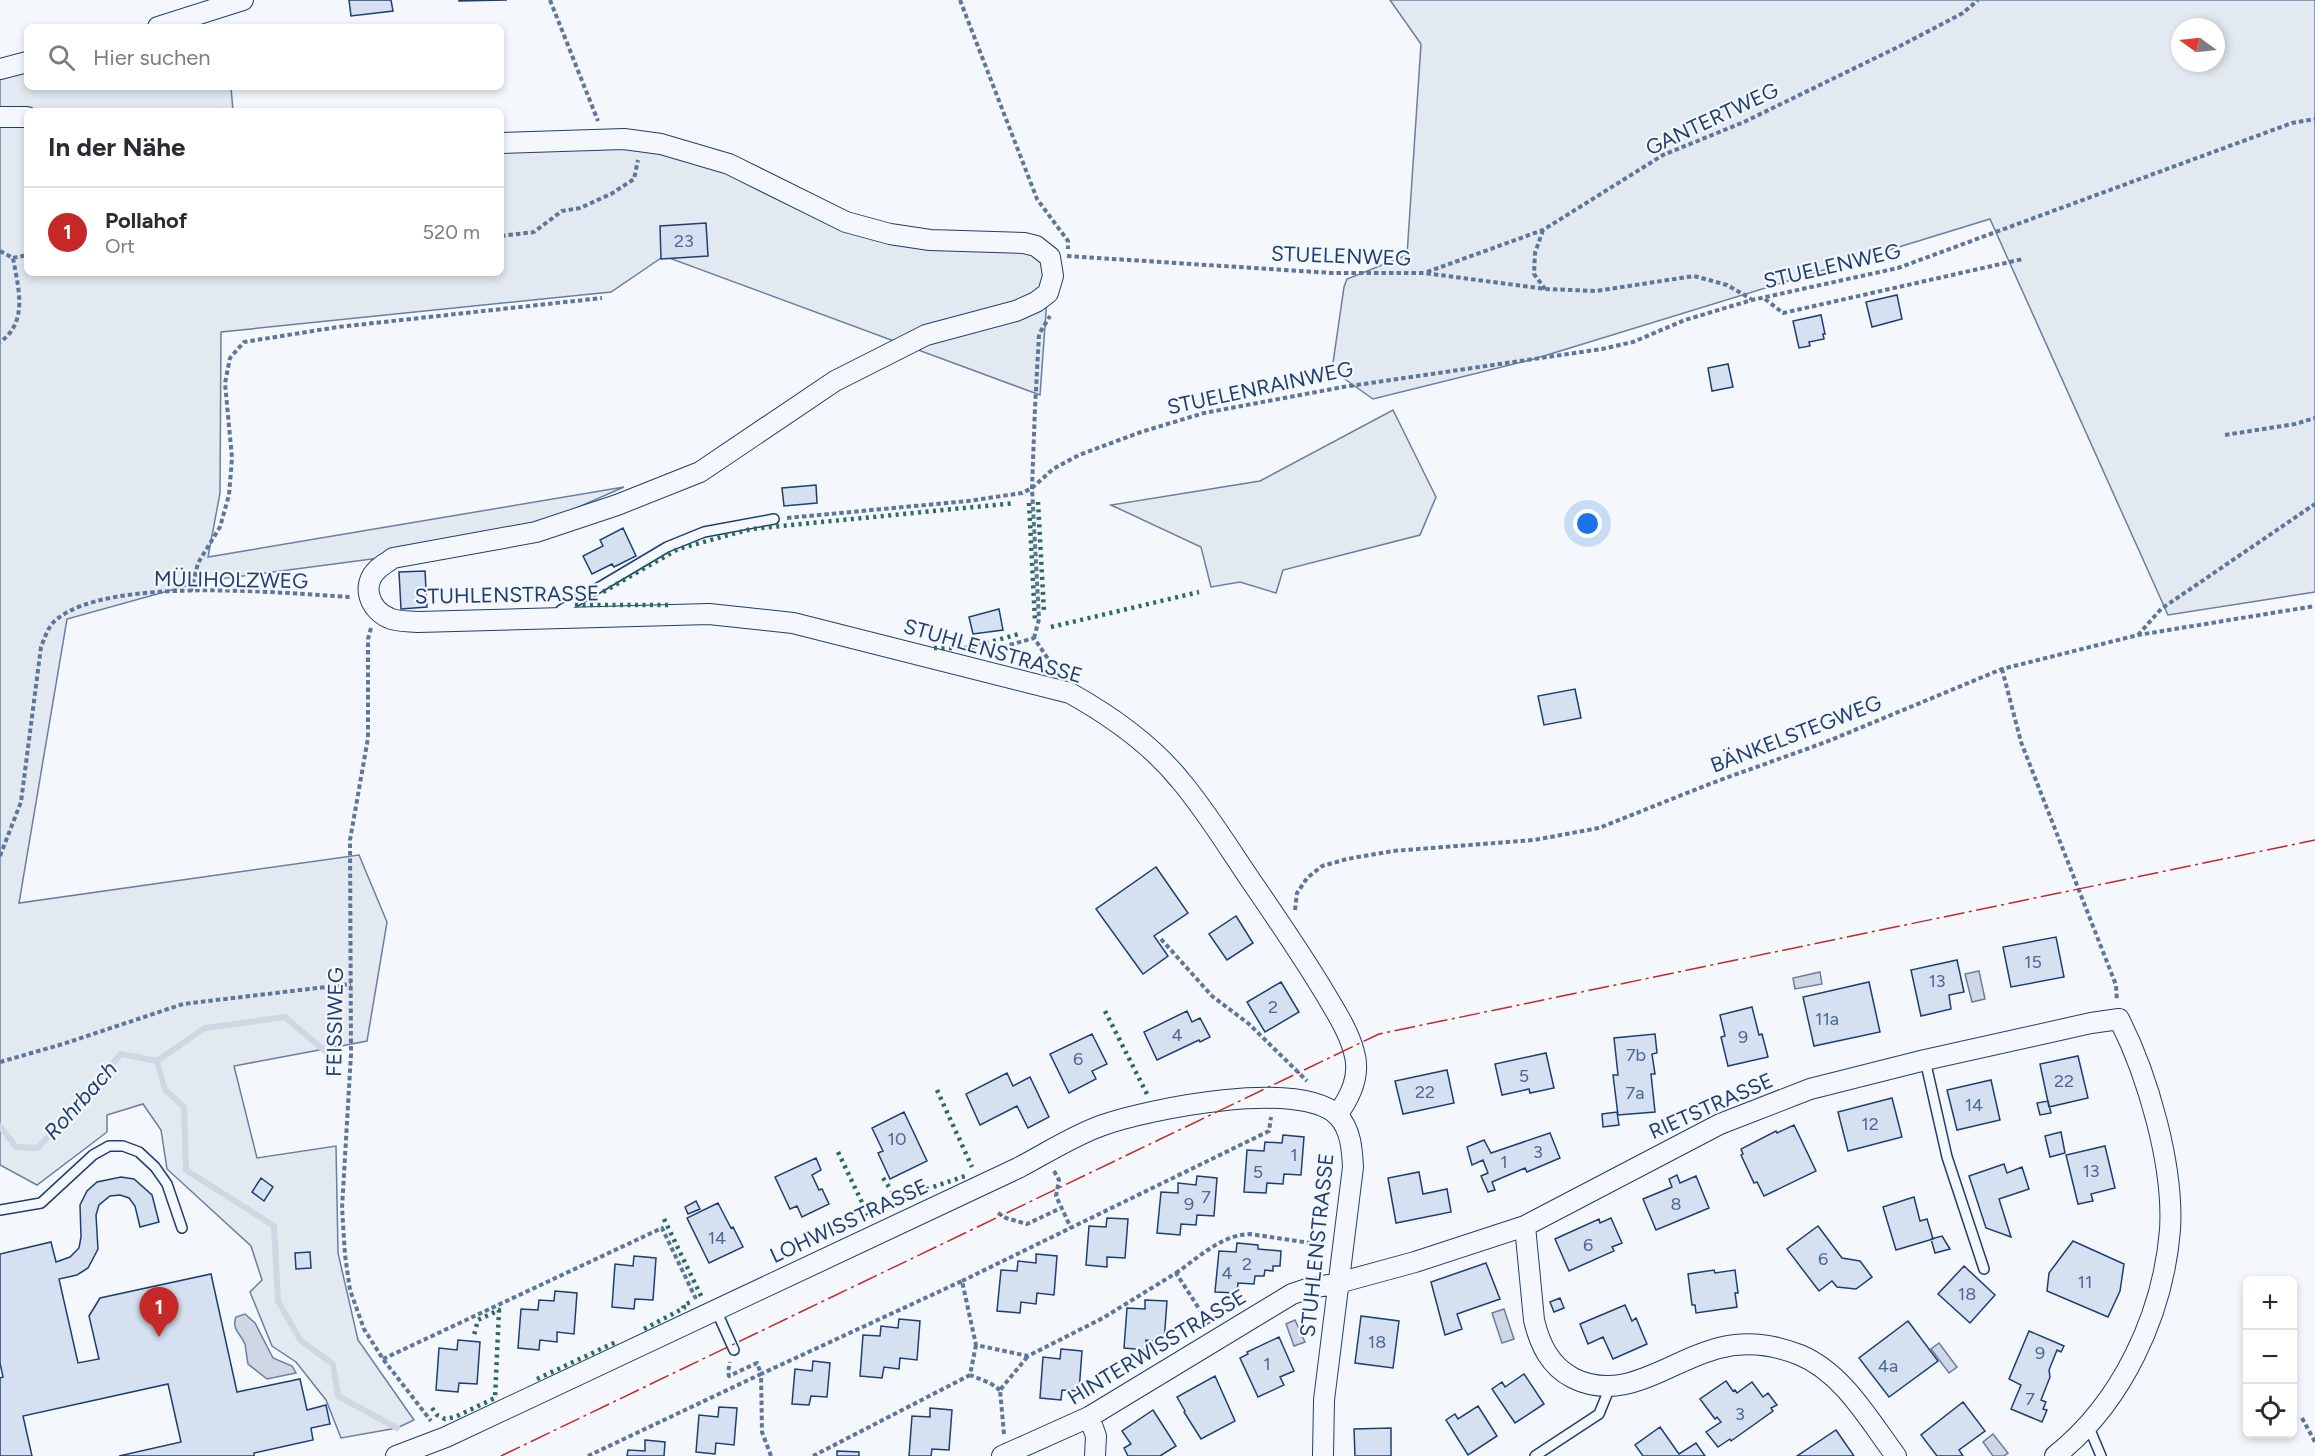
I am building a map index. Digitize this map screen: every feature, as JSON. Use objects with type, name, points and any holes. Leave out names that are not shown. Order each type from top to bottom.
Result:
[{"type":"street","points":[[167,24],[243,0]]},
{"type":"street","points":[[0,69],[24,63]]},
{"type":"street","points":[[0,117],[24,117]]},
{"type":"street","points":[[504,143],[624,139],[661,144],[729,164],[846,222],[890,234],[930,240],[1024,243],[1059,256]]},
{"type":"street","name":"STUHLENSTRASSE","points":[[1059,256],[1048,293],[1036,302],[1016,311],[926,335],[835,381],[700,472],[617,505],[536,532],[393,558],[376,570],[369,583],[372,604],[391,619],[418,622],[709,614],[793,623],[1070,693],[1103,712],[1137,737],[1180,780],[1288,934],[1338,1016],[1354,1052],[1356,1069],[1354,1087],[1337,1115],[1348,1130],[1353,1167],[1324,1400],[1323,1456]]},
{"type":"street","name":"RIETSTRASSE","points":[[1338,1283],[1415,1262],[1525,1226],[1720,1124],[1810,1089],[1926,1060],[2091,1023],[2119,1019],[2134,1048],[2163,1150],[2169,1190],[2170,1230],[2153,1311],[2141,1341],[2118,1386],[2088,1425]]},
{"type":"street","name":"LOHWISSTRASSE","points":[[396,1456],[446,1437],[1018,1168],[1100,1126],[1144,1112],[1223,1100],[1302,1101],[1319,1105],[1337,1115]]},
{"type":"street","points":[[1525,1226],[1534,1320],[1541,1345],[1553,1363],[1570,1377],[1593,1386],[1610,1387],[1632,1384],[1719,1348],[1745,1344],[1776,1347],[1824,1368],[1842,1386],[1896,1456]]},
{"type":"street","name":"HINTERWISSTRASSE","points":[[1004,1455],[1089,1417],[1292,1294],[1338,1283]]},
{"type":"street","points":[[1089,1417],[1096,1436],[1095,1456]]},
{"type":"street","points":[[2055,1456],[2088,1425]]},
{"type":"lane","points":[[559,618],[561,610],[667,547],[704,532],[774,519]]},
{"type":"lane","points":[[1926,1060],[1947,1157],[1984,1269]]},
{"type":"lane","points":[[0,1210],[41,1203],[93,1155],[109,1146],[123,1146],[139,1152],[155,1167],[167,1184],[182,1228]]},
{"type":"lane","points":[[708,1314],[734,1350]]},
{"type":"lane","points":[[1535,1456],[1599,1414],[1610,1387]]},
{"type":"lane","points":[[2088,1425],[2101,1456]]},
{"type":"path","points":[[550,0],[600,125]]},
{"type":"path","points":[[960,0],[1037,199],[1068,241],[1059,256]]},
{"type":"path","name":"GANTERTWEG","points":[[1424,273],[1543,230],[1663,155],[1744,122],[1963,13],[1978,0]]},
{"type":"path","name":"STUELENWEG","points":[[1059,256],[1332,273],[1424,273],[1546,289],[1596,291],[1694,276],[1727,285],[1752,300],[1764,299],[1898,268],[2292,123],[2315,119]]},
{"type":"path","points":[[504,236],[534,232],[562,211],[580,208],[611,194],[634,179],[639,150]]},
{"type":"path","points":[[1543,230],[1535,253],[1534,274],[1546,289]]},
{"type":"path","points":[[0,250],[13,258],[24,256]]},
{"type":"path","points":[[0,342],[11,335],[20,312],[13,258]]},
{"type":"path","points":[[1764,299],[1783,313],[2023,259]]},
{"type":"path","points":[[191,591],[198,563],[220,527],[229,495],[232,458],[225,383],[230,358],[244,342],[339,327],[602,298]]},
{"type":"path","name":"STUELENRAINWEG","points":[[774,519],[1005,497],[1032,488],[1053,469],[1079,456],[1141,432],[1204,413],[1343,387],[1602,350],[1633,342],[1685,320],[1752,300]]},
{"type":"path","points":[[1039,334],[1032,488],[1039,619],[1034,638],[1070,693]]},
{"type":"path","points":[[2225,435],[2295,424],[2315,418]]},
{"type":"path","points":[[2138,635],[2161,609],[2315,504]]},
{"type":"path","name":"MÜLIHOLZWEG","points":[[0,856],[21,802],[41,647],[46,632],[56,620],[80,607],[154,592],[191,591],[372,604]]},
{"type":"path","name":"FEISSIWEG","points":[[372,604],[368,639],[368,738],[350,840],[351,1054],[342,1208],[345,1256],[350,1290],[364,1329],[383,1359],[425,1415]]},
{"type":"path","name":"BÄNKELSTEGWEG","points":[[1288,934],[1293,923],[1297,893],[1306,878],[1322,866],[1393,851],[1534,840],[1599,828],[1712,783],[1826,742],[2002,669],[2138,635],[2315,606]]},
{"type":"path","points":[[986,652],[1034,638]]},
{"type":"path","points":[[2002,669],[2021,742],[2116,984]]},
{"type":"path","points":[[1161,939],[1212,996],[1249,1024],[1316,1090],[1319,1105]]},
{"type":"path","points":[[0,1062],[63,1044],[183,1004],[351,984]]},
{"type":"path","points":[[588,1456],[962,1281],[1269,1131],[1272,1099]]},
{"type":"path","points":[[1056,1174],[1059,1180],[1056,1196],[1071,1228]]},
{"type":"path","points":[[998,1213],[1006,1218],[1027,1224],[1061,1208]]},
{"type":"path","points":[[383,1359],[662,1228],[697,1303],[694,1304],[708,1314]]},
{"type":"path","points":[[1004,1455],[1000,1390],[1028,1356],[1103,1318],[1176,1273],[1222,1241],[1237,1234],[1332,1246]]},
{"type":"path","points":[[1176,1273],[1219,1340]]},
{"type":"path","points":[[962,1281],[976,1346],[970,1375]]},
{"type":"path","points":[[976,1346],[1028,1356]]},
{"type":"path","points":[[729,1376],[757,1363],[761,1374],[762,1432],[771,1456]]},
{"type":"path","points":[[813,1456],[970,1375],[1000,1390]]},
{"type":"path","points":[[2302,1418],[2315,1442]]},
{"type":"shaded area","points":[[1390,0],[2315,0],[2315,592],[2168,615],[1990,219],[1534,359],[1373,399],[1332,370],[1344,287],[1347,279],[1407,255],[1421,44]]},
{"type":"shaded area","points":[[24,63],[24,90],[231,90],[233,108],[24,108],[24,276],[504,276],[504,143],[661,144],[846,222],[987,242],[1050,257],[1040,395],[664,256],[611,292],[221,332],[220,493],[208,557],[624,487],[490,546],[463,547],[204,581],[67,619],[19,903],[359,855],[387,922],[367,1041],[234,1066],[257,1158],[336,1146],[338,1253],[358,1340],[414,1420],[397,1428],[341,1438],[326,1400],[296,1362],[272,1346],[250,1292],[262,1280],[251,1246],[167,1169],[161,1130],[143,1104],[107,1115],[107,1132],[37,1185],[0,1165],[0,69]]},
{"type":"shaded area","points":[[1393,410],[1436,497],[1420,535],[1283,570],[1276,593],[1240,582],[1211,587],[1201,547],[1111,505],[1260,481]]},
{"type":"shaded area","points":[[1979,971],[1985,999],[1972,1002],[1965,974]]},
{"type":"shaded area","points":[[1820,972],[1822,984],[1795,989],[1793,978]]},
{"type":"shaded area","points":[[1504,1309],[1514,1339],[1502,1343],[1492,1313]]},
{"type":"shaded area","points":[[245,1314],[255,1323],[273,1358],[292,1366],[296,1373],[267,1379],[248,1364],[245,1344],[235,1325],[236,1317]]},
{"type":"shaded area","points":[[1295,1320],[1305,1342],[1294,1346],[1286,1324]]},
{"type":"shaded area","points":[[1939,1343],[1957,1367],[1949,1373],[1931,1349]]},
{"type":"shaded area","points":[[1993,1434],[2008,1453],[2004,1456],[1993,1456],[1983,1442]]},
{"type":"building","points":[[349,0],[391,0],[393,11],[351,16]]},
{"type":"building","points":[[459,0],[507,0],[459,1]]},
{"type":"building","points":[[706,223],[708,256],[661,259],[660,226]]},
{"type":"building","points":[[1897,295],[1902,319],[1872,327],[1866,302]]},
{"type":"building","points":[[1821,315],[1824,339],[1809,342],[1810,346],[1799,348],[1793,321]]},
{"type":"building","points":[[1728,364],[1733,387],[1712,391],[1708,368]]},
{"type":"building","points":[[816,485],[817,503],[784,506],[782,488]]},
{"type":"building","points":[[623,528],[636,556],[614,567],[612,564],[592,574],[583,556],[603,546],[600,540]]},
{"type":"building","points":[[425,571],[427,607],[401,609],[399,572]]},
{"type":"building","points":[[999,609],[1003,630],[973,634],[969,617]]},
{"type":"building","points":[[1575,689],[1581,718],[1544,725],[1538,696]]},
{"type":"building","points":[[1156,867],[1188,913],[1154,936],[1168,956],[1143,974],[1096,909]]},
{"type":"building","points":[[1236,916],[1253,943],[1227,960],[1209,934]]},
{"type":"building","points":[[2056,937],[2064,977],[2011,987],[2003,947]]},
{"type":"building","points":[[1957,960],[1964,992],[1949,995],[1951,1009],[1921,1016],[1911,970]]},
{"type":"building","points":[[1281,982],[1299,1012],[1265,1032],[1247,1002]]},
{"type":"building","points":[[1869,982],[1880,1032],[1814,1046],[1803,997]]},
{"type":"building","points":[[1752,1007],[1759,1035],[1762,1034],[1768,1057],[1728,1066],[1721,1037],[1725,1036],[1720,1015]]},
{"type":"building","points":[[1187,1011],[1192,1022],[1200,1018],[1210,1037],[1157,1060],[1144,1032]]},
{"type":"building","points":[[1092,1034],[1107,1064],[1092,1071],[1096,1079],[1069,1093],[1050,1054]]},
{"type":"building","points":[[1655,1034],[1657,1053],[1652,1054],[1655,1074],[1651,1074],[1655,1112],[1618,1115],[1613,1075],[1618,1075],[1614,1038]]},
{"type":"building","points":[[1546,1053],[1554,1088],[1530,1093],[1529,1089],[1502,1095],[1495,1064]]},
{"type":"building","points":[[2078,1056],[2088,1098],[2049,1107],[2040,1064]]},
{"type":"building","points":[[1447,1070],[1454,1103],[1403,1114],[1395,1081]]},
{"type":"building","points":[[1007,1073],[1013,1086],[1030,1077],[1049,1117],[1028,1128],[1017,1106],[980,1125],[966,1094]]},
{"type":"building","points":[[1991,1080],[2000,1120],[1957,1130],[1947,1090]]},
{"type":"building","points":[[1892,1098],[1902,1137],[1848,1151],[1838,1112]]},
{"type":"building","points":[[2048,1101],[2051,1113],[2040,1115],[2037,1103]]},
{"type":"building","points":[[904,1112],[927,1161],[890,1179],[878,1153],[883,1151],[872,1128]]},
{"type":"building","points":[[1617,1112],[1619,1125],[1603,1127],[1602,1114]]},
{"type":"building","points":[[1794,1125],[1816,1171],[1764,1196],[1757,1182],[1754,1183],[1741,1155],[1743,1154],[1741,1149],[1776,1131],[1777,1133]]},
{"type":"building","points":[[2061,1132],[2065,1153],[2050,1157],[2045,1136]]},
{"type":"building","points":[[1550,1133],[1560,1158],[1527,1172],[1525,1168],[1492,1182],[1495,1190],[1488,1192],[1481,1176],[1488,1173],[1483,1160],[1472,1165],[1467,1147],[1484,1140],[1491,1153]]},
{"type":"building","points":[[1283,1135],[1304,1137],[1301,1175],[1284,1174],[1283,1184],[1267,1183],[1266,1193],[1244,1192],[1247,1150],[1264,1151],[1265,1142],[1282,1143]]},
{"type":"building","points":[[2105,1146],[2115,1188],[2091,1194],[2093,1201],[2078,1204],[2066,1155]]},
{"type":"building","points":[[816,1158],[821,1170],[812,1175],[829,1204],[802,1217],[797,1206],[790,1209],[775,1177]]},
{"type":"building","points":[[2004,1164],[2007,1173],[2022,1167],[2029,1189],[1999,1199],[2011,1237],[1986,1228],[1969,1176]]},
{"type":"building","points":[[1419,1172],[1423,1194],[1447,1189],[1451,1212],[1396,1223],[1388,1178]]},
{"type":"building","points":[[1677,1175],[1680,1183],[1696,1176],[1709,1208],[1656,1230],[1643,1199],[1672,1187],[1669,1179]]},
{"type":"building","points":[[1197,1176],[1217,1178],[1214,1216],[1197,1215],[1196,1225],[1181,1224],[1180,1235],[1157,1233],[1161,1192],[1178,1193],[1178,1183],[1196,1185]]},
{"type":"building","points":[[121,1177],[134,1179],[152,1195],[159,1222],[140,1227],[135,1206],[129,1198],[120,1195],[110,1196],[99,1205],[96,1215],[98,1249],[88,1268],[77,1275],[59,1279],[78,1363],[99,1359],[89,1316],[100,1298],[211,1274],[237,1392],[300,1379],[307,1410],[326,1405],[330,1424],[311,1428],[313,1440],[254,1453],[254,1456],[119,1456],[181,1442],[168,1384],[23,1416],[32,1456],[0,1456],[0,1378],[3,1377],[0,1363],[0,1254],[51,1242],[56,1262],[70,1257],[79,1248],[80,1205],[87,1191],[97,1182]]},
{"type":"building","points":[[261,1178],[273,1187],[264,1201],[252,1192]]},
{"type":"building","points":[[1914,1197],[1920,1221],[1927,1219],[1933,1239],[1896,1250],[1883,1207]]},
{"type":"building","points":[[696,1201],[700,1209],[688,1214],[685,1207]]},
{"type":"building","points":[[718,1203],[743,1247],[709,1263],[687,1218]]},
{"type":"building","points":[[1107,1218],[1128,1219],[1125,1258],[1107,1257],[1107,1267],[1086,1265],[1089,1226],[1106,1227]]},
{"type":"building","points":[[1611,1218],[1622,1243],[1612,1247],[1614,1251],[1569,1271],[1555,1239],[1599,1219],[1600,1223]]},
{"type":"building","points":[[1818,1226],[1842,1258],[1860,1261],[1872,1277],[1856,1289],[1837,1287],[1832,1281],[1819,1291],[1787,1249]]},
{"type":"building","points":[[1942,1236],[1950,1249],[1935,1253],[1931,1239]]},
{"type":"building","points":[[2073,1241],[2124,1264],[2120,1291],[2108,1317],[2047,1291],[2049,1273]]},
{"type":"building","points":[[1237,1243],[1258,1245],[1258,1249],[1281,1251],[1280,1266],[1273,1266],[1273,1271],[1265,1270],[1264,1276],[1255,1276],[1254,1284],[1238,1283],[1237,1293],[1215,1292],[1219,1251],[1236,1252]]},
{"type":"building","points":[[310,1252],[311,1268],[296,1269],[295,1253]]},
{"type":"building","points":[[1036,1254],[1057,1256],[1054,1295],[1037,1293],[1036,1304],[1021,1302],[1020,1313],[997,1311],[1001,1270],[1017,1271],[1018,1261],[1036,1263]]},
{"type":"building","points":[[634,1256],[656,1258],[653,1300],[635,1299],[634,1309],[612,1307],[615,1264],[633,1266]]},
{"type":"building","points":[[1486,1263],[1500,1299],[1457,1314],[1462,1329],[1445,1335],[1431,1282]]},
{"type":"building","points":[[1964,1266],[1995,1295],[1970,1323],[1938,1294]]},
{"type":"building","points":[[1714,1270],[1715,1273],[1735,1270],[1737,1307],[1696,1313],[1695,1305],[1692,1305],[1688,1274]]},
{"type":"building","points":[[555,1291],[577,1293],[574,1334],[557,1332],[557,1342],[540,1340],[539,1350],[518,1348],[521,1309],[538,1310],[539,1300],[554,1301]]},
{"type":"building","points":[[1560,1298],[1564,1308],[1554,1312],[1550,1302]]},
{"type":"building","points":[[1145,1300],[1167,1301],[1164,1342],[1146,1340],[1146,1350],[1124,1348],[1127,1308],[1145,1309]]},
{"type":"building","points":[[1625,1305],[1632,1321],[1636,1318],[1647,1344],[1613,1359],[1603,1337],[1588,1344],[1580,1324]]},
{"type":"building","points":[[1361,1316],[1399,1321],[1393,1368],[1355,1363]]},
{"type":"building","points":[[899,1319],[920,1321],[917,1360],[900,1358],[899,1369],[884,1367],[882,1378],[860,1376],[863,1335],[880,1336],[881,1326],[898,1328]]},
{"type":"building","points":[[1908,1321],[1938,1361],[1889,1397],[1859,1358]]},
{"type":"building","points":[[2029,1331],[2064,1346],[2061,1352],[2057,1350],[2049,1370],[2050,1377],[2041,1400],[2046,1402],[2043,1409],[2047,1410],[2042,1422],[2011,1409],[2021,1385],[2009,1379]]},
{"type":"building","points":[[1279,1337],[1294,1371],[1280,1377],[1284,1385],[1258,1397],[1240,1358],[1248,1354],[1247,1352]]},
{"type":"building","points":[[458,1340],[480,1342],[477,1384],[459,1383],[458,1392],[436,1390],[439,1348],[457,1350]]},
{"type":"building","points":[[1061,1349],[1082,1351],[1079,1391],[1062,1390],[1061,1400],[1040,1398],[1043,1357],[1060,1359]]},
{"type":"building","points":[[813,1361],[830,1363],[827,1397],[811,1396],[809,1405],[792,1404],[795,1369],[812,1371]]},
{"type":"building","points":[[1524,1374],[1544,1404],[1515,1423],[1492,1389],[1502,1382],[1505,1387]]},
{"type":"building","points":[[1215,1376],[1235,1421],[1201,1439],[1177,1397]]},
{"type":"building","points":[[1726,1381],[1737,1393],[1752,1382],[1763,1397],[1768,1393],[1777,1405],[1771,1408],[1773,1411],[1731,1441],[1730,1439],[1718,1447],[1706,1432],[1721,1422],[1717,1417],[1715,1419],[1700,1399]]},
{"type":"building","points":[[1963,1402],[1985,1431],[1959,1450],[1963,1456],[1937,1456],[1921,1435]]},
{"type":"building","points":[[1478,1406],[1497,1436],[1468,1455],[1446,1420],[1455,1414],[1458,1419]]},
{"type":"building","points":[[719,1407],[737,1408],[734,1445],[716,1443],[715,1454],[696,1452],[699,1415],[718,1417]]},
{"type":"building","points":[[930,1408],[952,1410],[949,1450],[932,1449],[931,1456],[909,1456],[912,1416],[930,1417]]},
{"type":"building","points":[[1153,1410],[1176,1446],[1160,1456],[1128,1456],[1124,1448],[1131,1444],[1122,1431]]},
{"type":"building","points":[[1660,1427],[1679,1454],[1696,1443],[1705,1456],[1643,1456],[1635,1445]]},
{"type":"building","points":[[1391,1428],[1391,1456],[1355,1456],[1354,1429]]},
{"type":"building","points":[[1836,1430],[1854,1456],[1797,1456]]},
{"type":"building","points":[[645,1440],[665,1442],[664,1456],[627,1456],[628,1450],[645,1451]]},
{"type":"building","points":[[837,1451],[859,1452],[859,1456],[837,1456]]},
{"type":"waterway","points":[[157,1061],[205,1028],[285,1017],[332,1057]]},
{"type":"waterway","name":"Rohrbach","points":[[0,1126],[16,1147],[38,1148],[121,1054],[157,1061],[165,1090],[184,1107],[186,1170],[274,1226],[278,1301],[301,1341],[333,1364],[338,1396],[397,1428]]},
{"type":"hedge","points":[[1038,502],[1044,612]]},
{"type":"hedge","points":[[603,592],[678,549],[751,529],[1015,503]]},
{"type":"hedge","points":[[1029,503],[1035,621]]},
{"type":"hedge","points":[[1051,627],[1199,592]]},
{"type":"hedge","points":[[575,605],[669,605]]},
{"type":"hedge","points":[[934,648],[969,648],[1022,633]]},
{"type":"hedge","points":[[1105,1011],[1149,1098]]},
{"type":"hedge","points":[[937,1090],[972,1167]]},
{"type":"hedge","points":[[838,1152],[868,1215]]},
{"type":"hedge","points":[[883,1178],[893,1193],[910,1195],[965,1176]]},
{"type":"hedge","points":[[664,1219],[703,1300]]},
{"type":"hedge","points":[[644,1329],[691,1302]]},
{"type":"hedge","points":[[432,1408],[437,1415],[445,1419],[455,1417],[495,1398],[499,1310],[478,1320],[474,1335]]},
{"type":"hedge","points":[[537,1379],[618,1341]]},
{"type":"power","points":[[501,1456],[1379,1034],[2315,840]]},
{"type":"place","name":"Pollahof","points":[[159,1337]]}]
